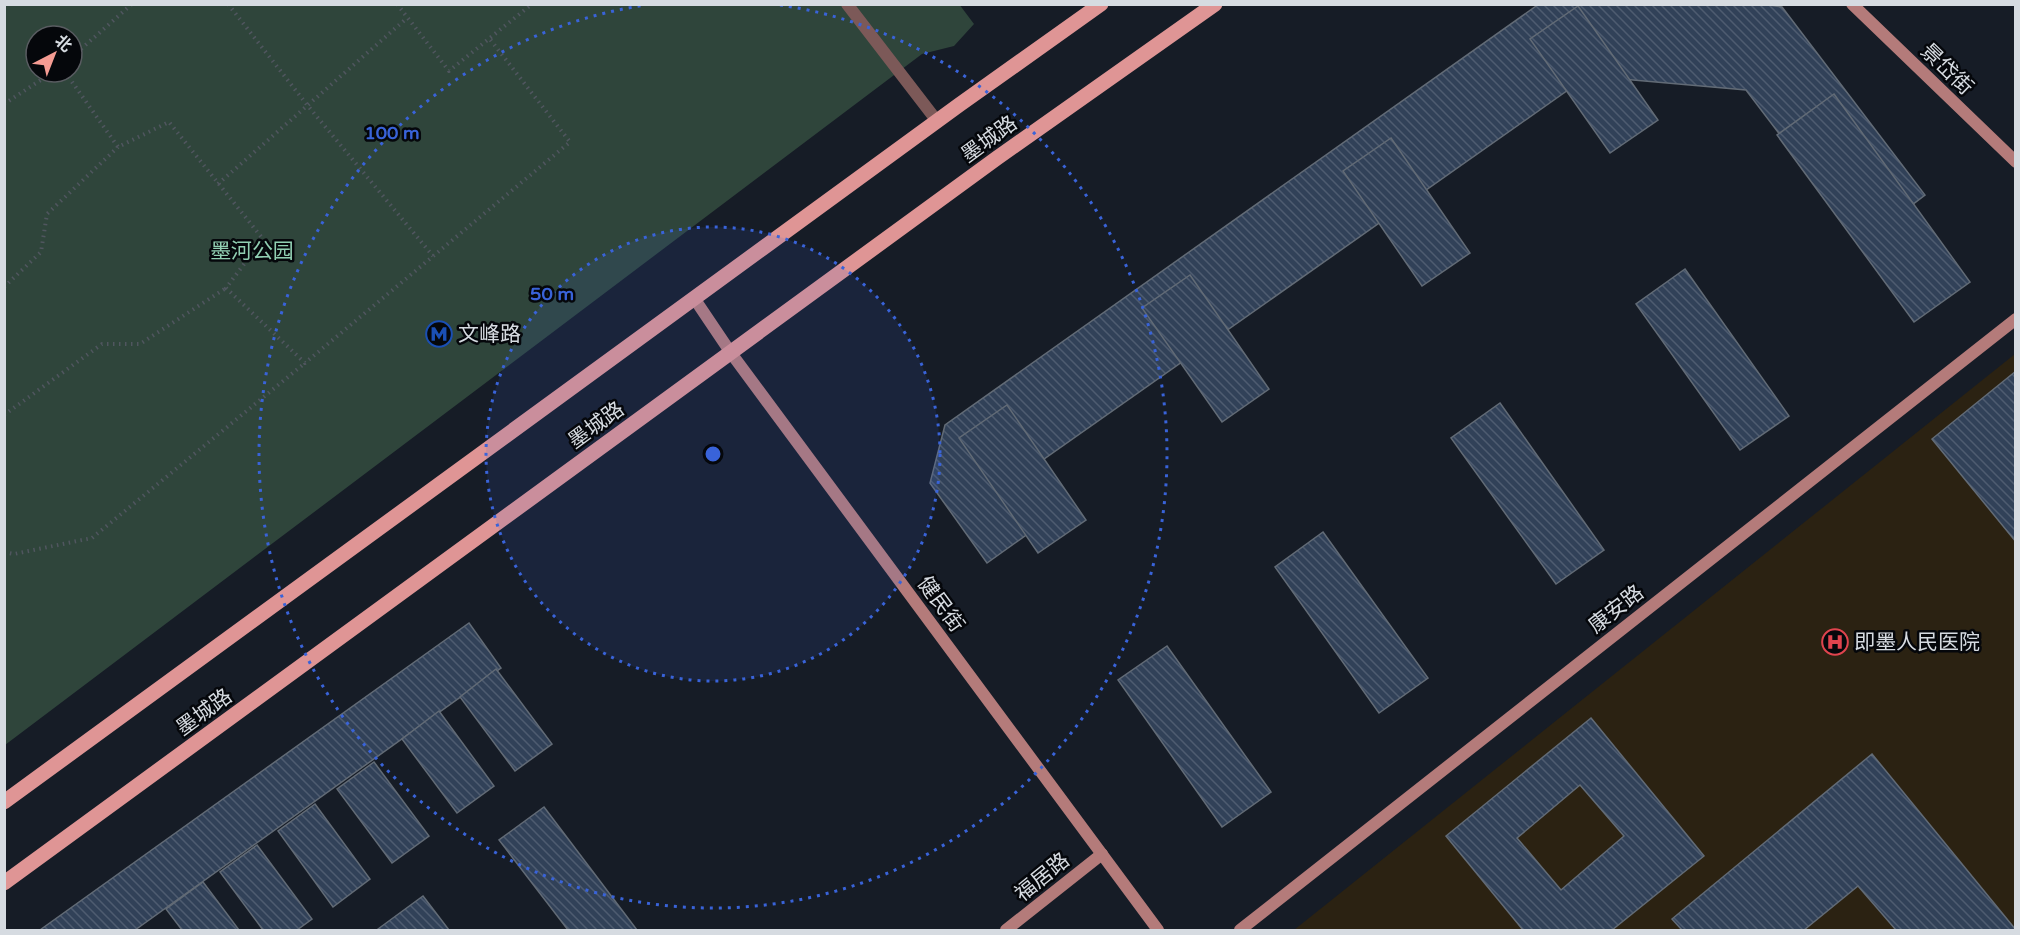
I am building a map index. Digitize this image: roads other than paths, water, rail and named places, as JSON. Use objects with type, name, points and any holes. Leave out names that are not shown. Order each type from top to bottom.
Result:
[{"type":"main road","points":[[6,800],[1101,4]]},
{"type":"main road","name":"墨城路","points":[[4,883],[997,158],[1215,4]]},
{"type":"street","points":[[846,4],[937,121]]},
{"type":"street","name":"景岱街","points":[[1852,4],[2016,162]]},
{"type":"street","name":"健民街","points":[[694,298],[731,353],[1158,930]]},
{"type":"street","name":"康安路","points":[[1240,930],[2016,319]]},
{"type":"street","name":"福居路","points":[[1006,930],[1102,854]]},
{"type":"place","name":"文峰路","points":[[439,334]]},
{"type":"place","name":"即墨人民医院","points":[[1835,642]]},
{"type":"park label","name":"墨河公园","points":[[252,251]]}]
